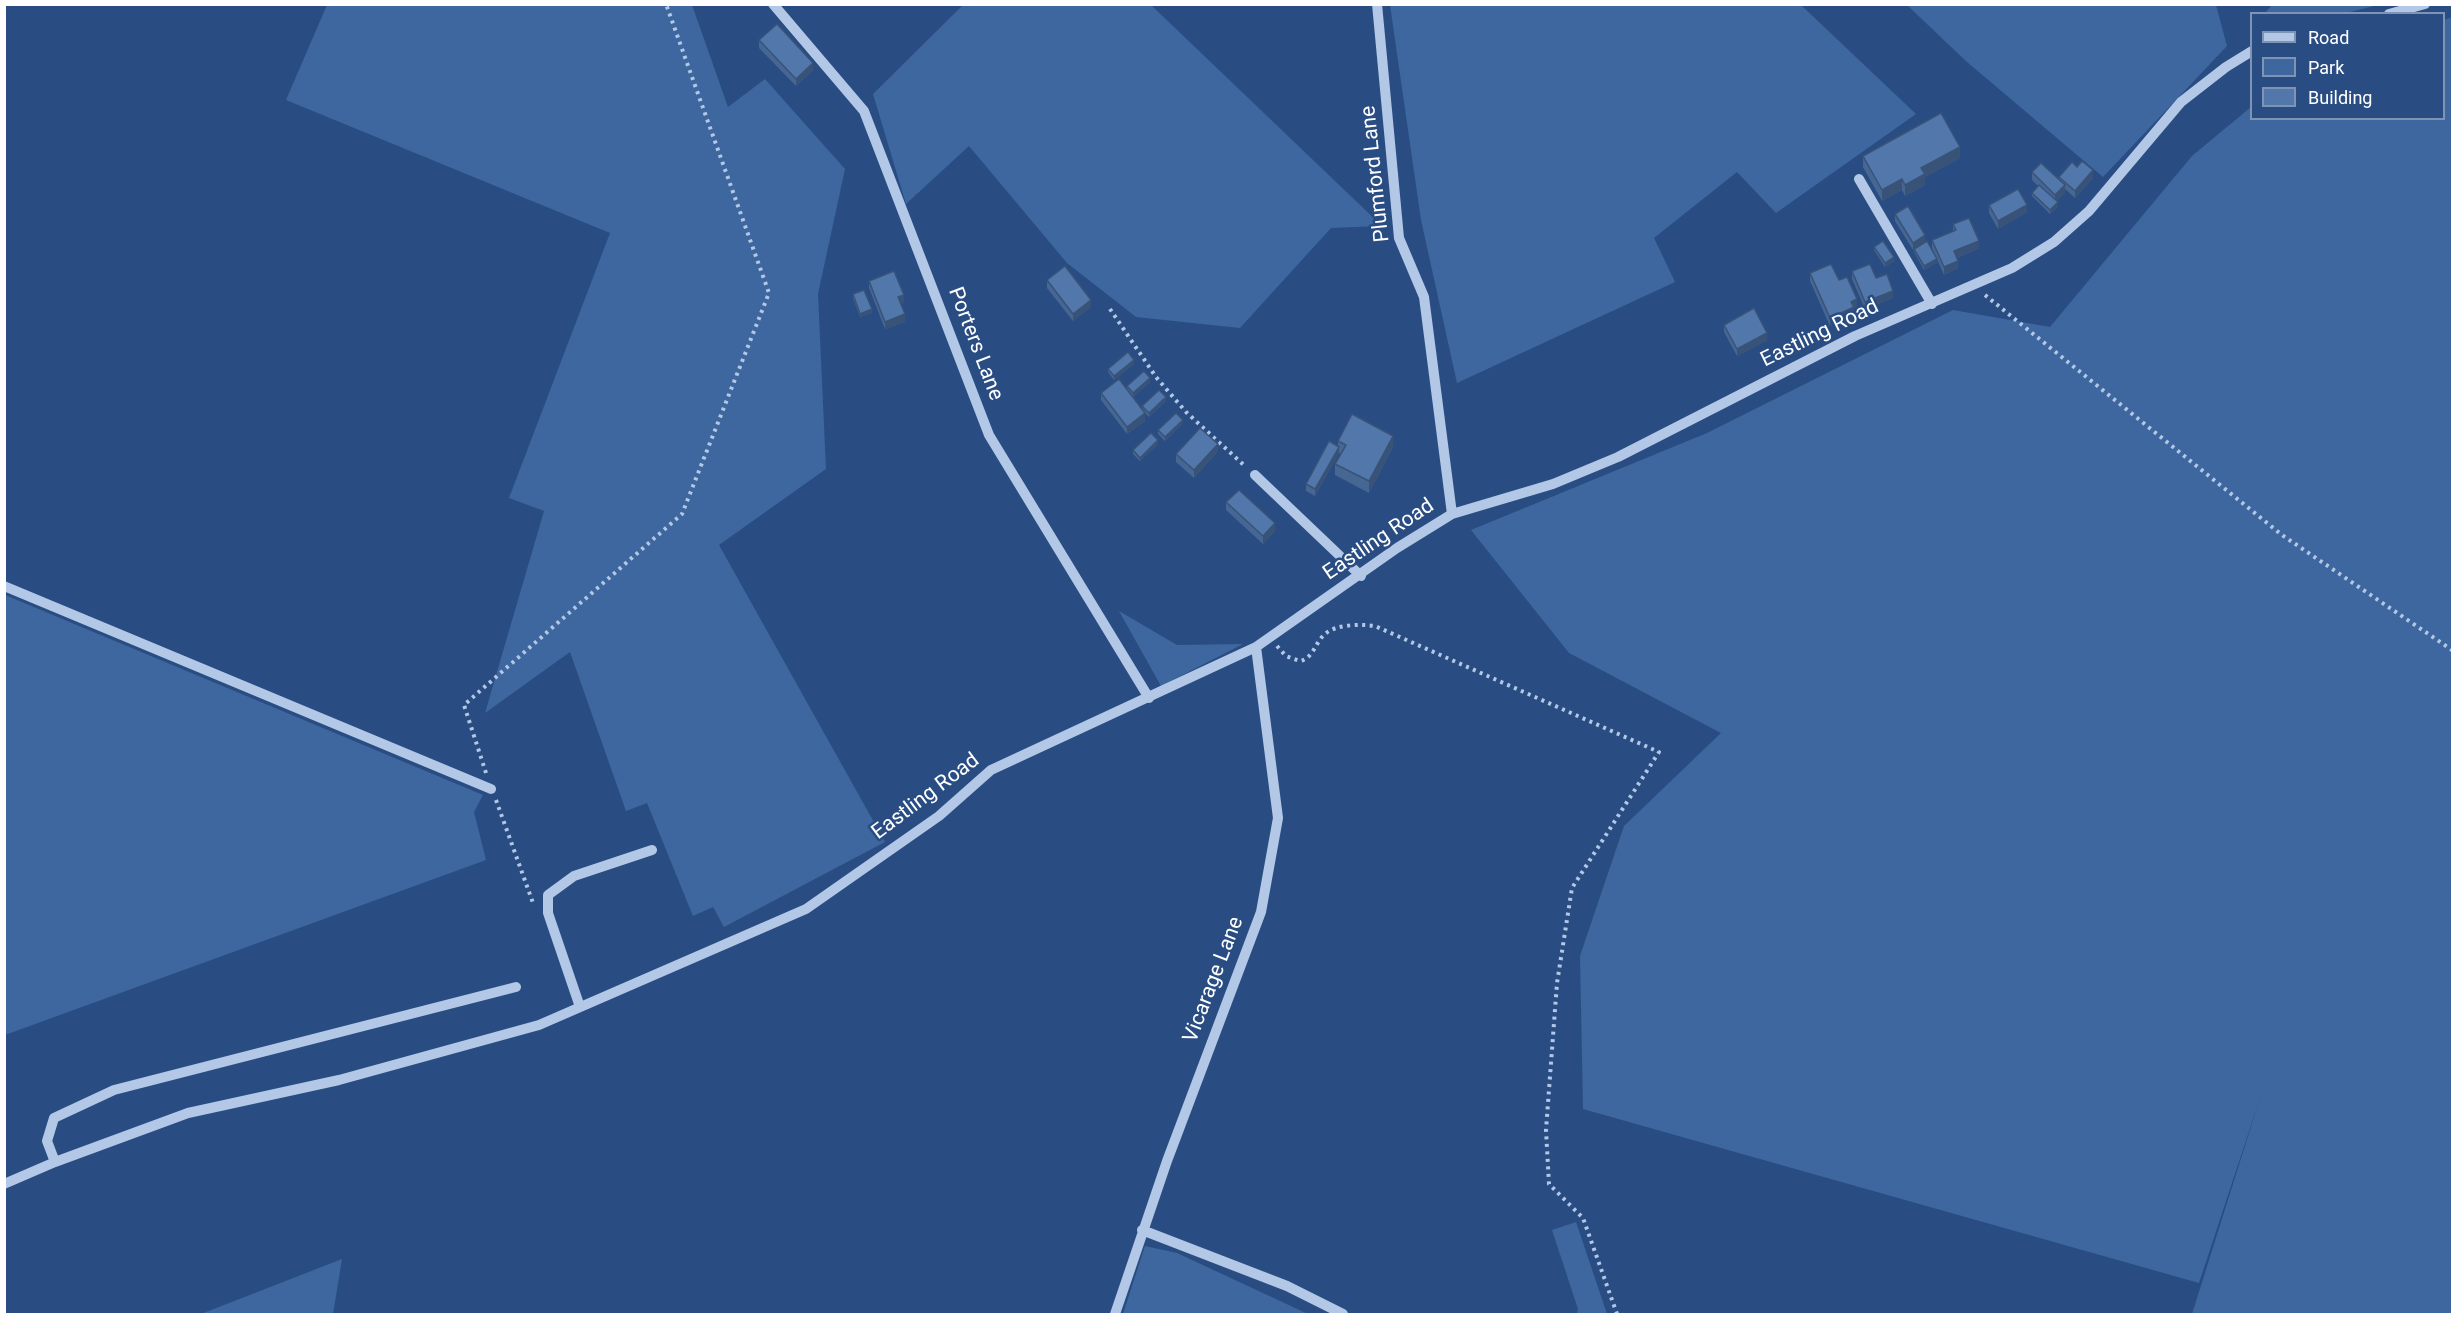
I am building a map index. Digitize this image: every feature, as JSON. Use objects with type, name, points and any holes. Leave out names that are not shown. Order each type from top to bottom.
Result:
[{"type":"street","name":"Porters Lane","points":[[773,4],[864,111],[989,435],[1149,698]]},
{"type":"street","name":"Plumford Lane","points":[[1377,4],[1399,238],[1424,297],[1452,514]]},
{"type":"street","points":[[2396,12],[2425,4]]},
{"type":"street","name":"Eastling Road","points":[[4,1184],[55,1162],[188,1113],[339,1080],[539,1025],[807,909],[939,816],[991,770],[1271,639],[1397,548],[1452,514],[1553,484],[1618,457],[1854,336],[2012,268],[2054,243],[2089,211],[2181,102],[2226,67],[2250,52]]},
{"type":"street","points":[[1859,179],[1932,303]]},
{"type":"street","points":[[1435,417],[1440,474],[1446,503],[1452,514]]},
{"type":"street","points":[[1255,475],[1361,576]]},
{"type":"street","points":[[4,586],[492,789]]},
{"type":"street","name":"Vicarage Lane","points":[[1115,1314],[1142,1230],[1261,912],[1278,818],[1256,647]]},
{"type":"street","points":[[580,1007],[548,913],[548,895],[574,876],[652,850]]},
{"type":"street","points":[[55,1162],[47,1141],[54,1118],[114,1090],[516,987]]},
{"type":"street","points":[[1142,1230],[1287,1286],[1343,1314]]},
{"type":"path","points":[[535,911],[464,705],[682,514],[769,293],[666,4]]},
{"type":"path","points":[[1974,286],[2282,535],[2452,650]]},
{"type":"path","points":[[1110,309],[1156,377],[1186,412],[1255,475]]},
{"type":"path","points":[[1271,639],[1286,656],[1300,661],[1310,655],[1320,640],[1332,630],[1358,625],[1375,626],[1659,752],[1572,888],[1556,994],[1546,1130],[1549,1184],[1582,1218],[1617,1314]]},
{"type":"green space","points":[[2272,4],[2378,5],[2350,12],[2266,12]]},
{"type":"green space","points":[[327,5],[692,5],[728,107],[765,79],[845,169],[818,294],[826,469],[719,545],[885,842],[724,927],[713,907],[693,916],[647,803],[626,811],[570,652],[485,713],[544,511],[509,498],[610,233],[286,100]]},
{"type":"green space","points":[[963,5],[1151,5],[1382,226],[1331,228],[1240,328],[1136,317],[1067,263],[969,146],[906,204],[873,94]]},
{"type":"green space","points":[[1390,5],[1801,5],[1916,114],[1776,213],[1737,172],[1654,238],[1675,282],[1457,383],[1421,220]]},
{"type":"green space","points":[[1907,5],[2216,5],[2227,46],[2103,177],[1967,62]]},
{"type":"green space","points":[[2452,17],[2452,1314],[2192,1314],[2261,1095],[2199,1283],[1583,1109],[1580,956],[1624,826],[1721,733],[1569,653],[1471,530],[1707,433],[1953,310],[2050,327],[2192,156],[2250,108],[2250,120],[2445,120],[2445,20]]},
{"type":"green space","points":[[5,595],[483,795],[474,812],[486,860],[5,1035]]},
{"type":"green space","points":[[1119,611],[1177,645],[1243,644],[1161,686]]},
{"type":"green space","points":[[1576,1222],[1607,1314],[1577,1314],[1578,1309],[1552,1230]]},
{"type":"green space","points":[[1145,1246],[1177,1253],[1308,1314],[1123,1314]]},
{"type":"green space","points":[[342,1259],[333,1314],[201,1314]]},
{"type":"building","points":[[777,24],[813,63],[796,79],[759,40]]},
{"type":"building","points":[[1941,113],[1960,147],[1921,168],[1925,174],[1905,185],[1902,179],[1882,190],[1863,156]]},
{"type":"building","points":[[2082,161],[2093,170],[2075,191],[2059,177],[2072,162],[2077,167]]},
{"type":"building","points":[[2041,163],[2065,185],[2055,195],[2032,172]]},
{"type":"building","points":[[2039,185],[2058,202],[2050,210],[2032,193]]},
{"type":"building","points":[[2018,189],[2027,205],[1998,221],[1989,205]]},
{"type":"building","points":[[1908,206],[1925,235],[1913,243],[1895,214]]},
{"type":"building","points":[[1969,218],[1979,241],[1954,251],[1958,261],[1944,267],[1932,240],[1956,230],[1953,224]]},
{"type":"building","points":[[1883,241],[1894,257],[1885,263],[1874,247]]},
{"type":"building","points":[[1927,241],[1937,259],[1924,266],[1914,249]]},
{"type":"building","points":[[1831,264],[1839,280],[1847,277],[1857,299],[1851,302],[1854,307],[1830,318],[1810,273]]},
{"type":"building","points":[[1870,264],[1876,278],[1887,274],[1893,291],[1865,302],[1852,271]]},
{"type":"building","points":[[1065,266],[1091,300],[1073,314],[1047,280]]},
{"type":"building","points":[[894,271],[904,295],[898,297],[905,314],[885,322],[869,281]]},
{"type":"building","points":[[864,290],[872,309],[860,314],[853,294]]},
{"type":"building","points":[[1754,308],[1767,333],[1737,349],[1724,325]]},
{"type":"building","points":[[1128,352],[1134,360],[1114,376],[1108,369]]},
{"type":"building","points":[[1144,371],[1150,378],[1133,393],[1127,386]]},
{"type":"building","points":[[1119,379],[1145,413],[1127,427],[1101,393]]},
{"type":"building","points":[[1159,390],[1166,397],[1149,413],[1142,406]]},
{"type":"building","points":[[1176,413],[1183,420],[1165,437],[1158,430]]},
{"type":"building","points":[[1352,414],[1393,436],[1369,481],[1335,464],[1346,445],[1338,441]]},
{"type":"building","points":[[1200,428],[1218,444],[1194,470],[1176,454]]},
{"type":"building","points":[[1151,433],[1158,440],[1140,458],[1133,450]]},
{"type":"building","points":[[1329,441],[1339,447],[1315,489],[1306,484]]},
{"type":"building","points":[[1239,490],[1275,523],[1263,536],[1226,502]]}]
